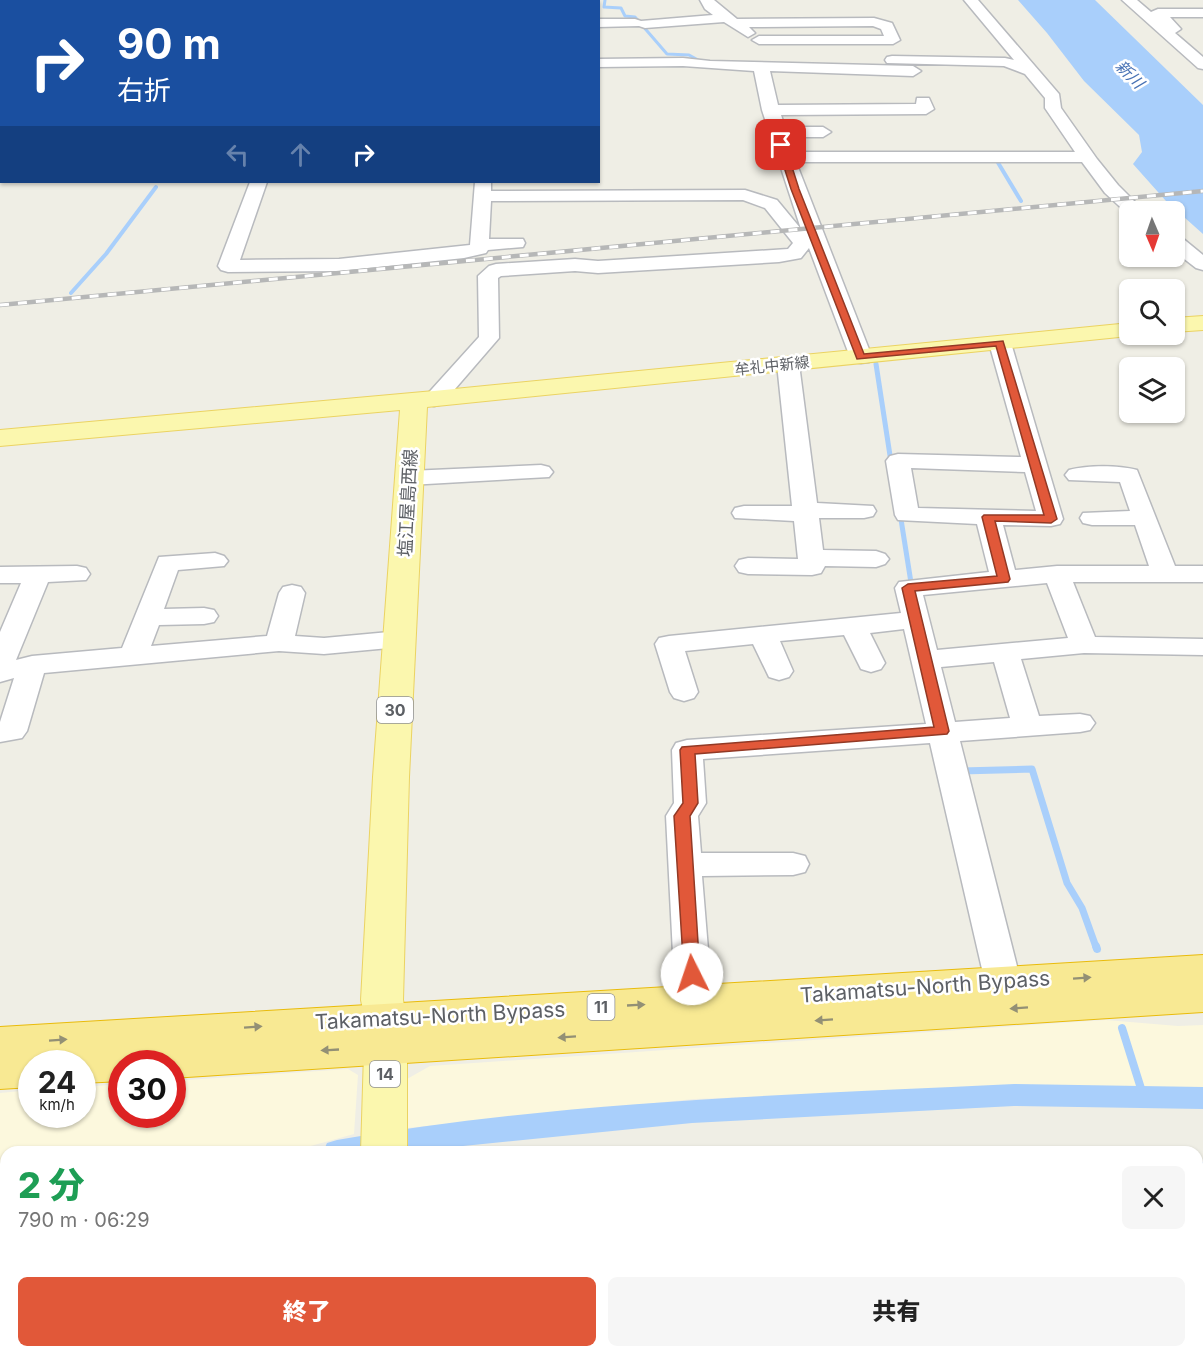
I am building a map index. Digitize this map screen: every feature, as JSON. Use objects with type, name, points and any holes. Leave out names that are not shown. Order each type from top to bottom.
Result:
[{"type":"highway","name":"Takamatsu-North Bypass","points":[[186,1057],[386,1034],[1003,982],[1203,970]]},
{"type":"highway","name":"Takamatsu-North Bypass","points":[[0,1044],[386,1034],[1203,996]]},
{"type":"highway","points":[[0,1072],[18,1071]]},
{"type":"main road","points":[[1185,325],[1203,323]]},
{"type":"main road","name":"牟礼中新線","points":[[424,400],[1119,331]]},
{"type":"main road","points":[[0,438],[424,400]]},
{"type":"main road","name":"塩江屋島西線","points":[[386,1034],[382,1000],[391,777],[410,478],[424,400]]},
{"type":"main road","name":"14","points":[[385,1140],[386,1034]]},
{"type":"street","points":[[706,0],[765,47],[764,63],[789,157],[827,274],[861,357]]},
{"type":"street","points":[[966,0],[972,0],[1053,97],[1053,108],[1115,195],[1122,201]]},
{"type":"street","points":[[1129,0],[1175,38],[1203,65]]},
{"type":"street","points":[[1175,38],[1177,33],[1158,13],[1203,13]]},
{"type":"street","points":[[600,22],[622,15]]},
{"type":"street","points":[[600,22],[683,24],[834,17],[879,23],[886,26],[894,40],[805,44],[759,40]]},
{"type":"street","points":[[1175,38],[1203,55]]},
{"type":"street","points":[[600,63],[764,63],[914,71],[1005,62],[1029,70]]},
{"type":"street","points":[[776,110],[926,109],[923,101]]},
{"type":"street","points":[[782,132],[823,132]]},
{"type":"street","points":[[789,157],[830,161],[959,163],[1087,157]]},
{"type":"street","points":[[258,183],[228,266],[339,265],[479,249],[482,189],[745,195],[771,204],[803,243],[794,254],[779,256],[598,267],[575,265],[496,270],[488,276],[489,338],[424,400]]},
{"type":"street","points":[[479,245],[516,243]]},
{"type":"street","points":[[1185,250],[1203,264]]},
{"type":"street","points":[[1000,343],[1051,519],[907,515],[898,461],[1035,465]]},
{"type":"street","points":[[748,566],[812,567],[788,364]]},
{"type":"street","points":[[410,478],[541,472]]},
{"type":"street","points":[[1077,475],[1129,475],[1165,574]]},
{"type":"street","points":[[744,513],[864,511]]},
{"type":"street","points":[[988,517],[1004,579]]},
{"type":"street","points":[[1092,518],[1145,518]]},
{"type":"street","points":[[811,558],[876,559]]},
{"type":"street","points":[[134,655],[168,562],[214,561]]},
{"type":"street","points":[[0,665],[38,574]]},
{"type":"street","points":[[0,575],[77,574]]},
{"type":"street","points":[[1003,982],[908,588],[1004,579],[1203,574]]},
{"type":"street","points":[[952,603],[952,593],[1065,579]]},
{"type":"street","points":[[1065,579],[1084,645]]},
{"type":"street","points":[[279,643],[292,593]]},
{"type":"street","points":[[148,617],[204,616]]},
{"type":"street","points":[[684,692],[669,644],[915,620]]},
{"type":"street","points":[[854,626],[871,663]]},
{"type":"street","points":[[763,635],[779,671]]},
{"type":"street","points":[[0,673],[33,665],[134,655],[279,643],[324,646],[400,639]]},
{"type":"street","points":[[925,660],[1084,645],[1203,647]]},
{"type":"street","points":[[1005,653],[1027,726]]},
{"type":"street","points":[[0,732],[12,731],[33,665]]},
{"type":"street","points":[[692,974],[682,816],[690,803],[687,750],[1080,723]]},
{"type":"street","points":[[685,865],[793,864]]},
{"type":"shaded area","points":[[1106,1020],[1178,1026],[1203,1025],[1203,1091],[1019,1087],[694,1099],[407,1128],[407,1079],[430,1066]]},
{"type":"shaded area","points":[[348,1069],[358,1075],[354,1134],[311,1146],[0,1146],[0,1093],[18,1091],[18,1128],[96,1128],[96,1086],[108,1085],[108,1128],[186,1128],[186,1080]]},
{"type":"water","name":"新川","points":[[1018,0],[1095,0],[1203,105],[1203,234],[1185,218],[1185,201],[1166,201],[1133,164],[1142,152],[1139,135],[1084,81]]},
{"type":"waterway","points":[[605,0],[604,7],[621,8],[625,16],[635,17],[667,54],[689,55],[700,61]]},
{"type":"waterway","points":[[997,161],[1021,201]]},
{"type":"waterway","points":[[71,293],[106,254],[156,187]]},
{"type":"waterway","points":[[876,364],[891,462]]},
{"type":"waterway","points":[[900,513],[912,589]]},
{"type":"waterway","points":[[961,771],[1032,769],[1067,883],[1082,908],[1096,947]]},
{"type":"waterway","points":[[1122,1028],[1144,1098]]},
{"type":"waterway","points":[[371,1146],[421,1137],[692,1111],[1014,1095],[1203,1098]]},
{"type":"railway","points":[[0,305],[1203,191]]},
{"type":"route","points":[[692,974],[682,816],[690,803],[687,750],[942,731],[908,588],[1004,579],[988,517],[1051,519],[1000,343],[861,357],[827,274],[781,145]]}]
